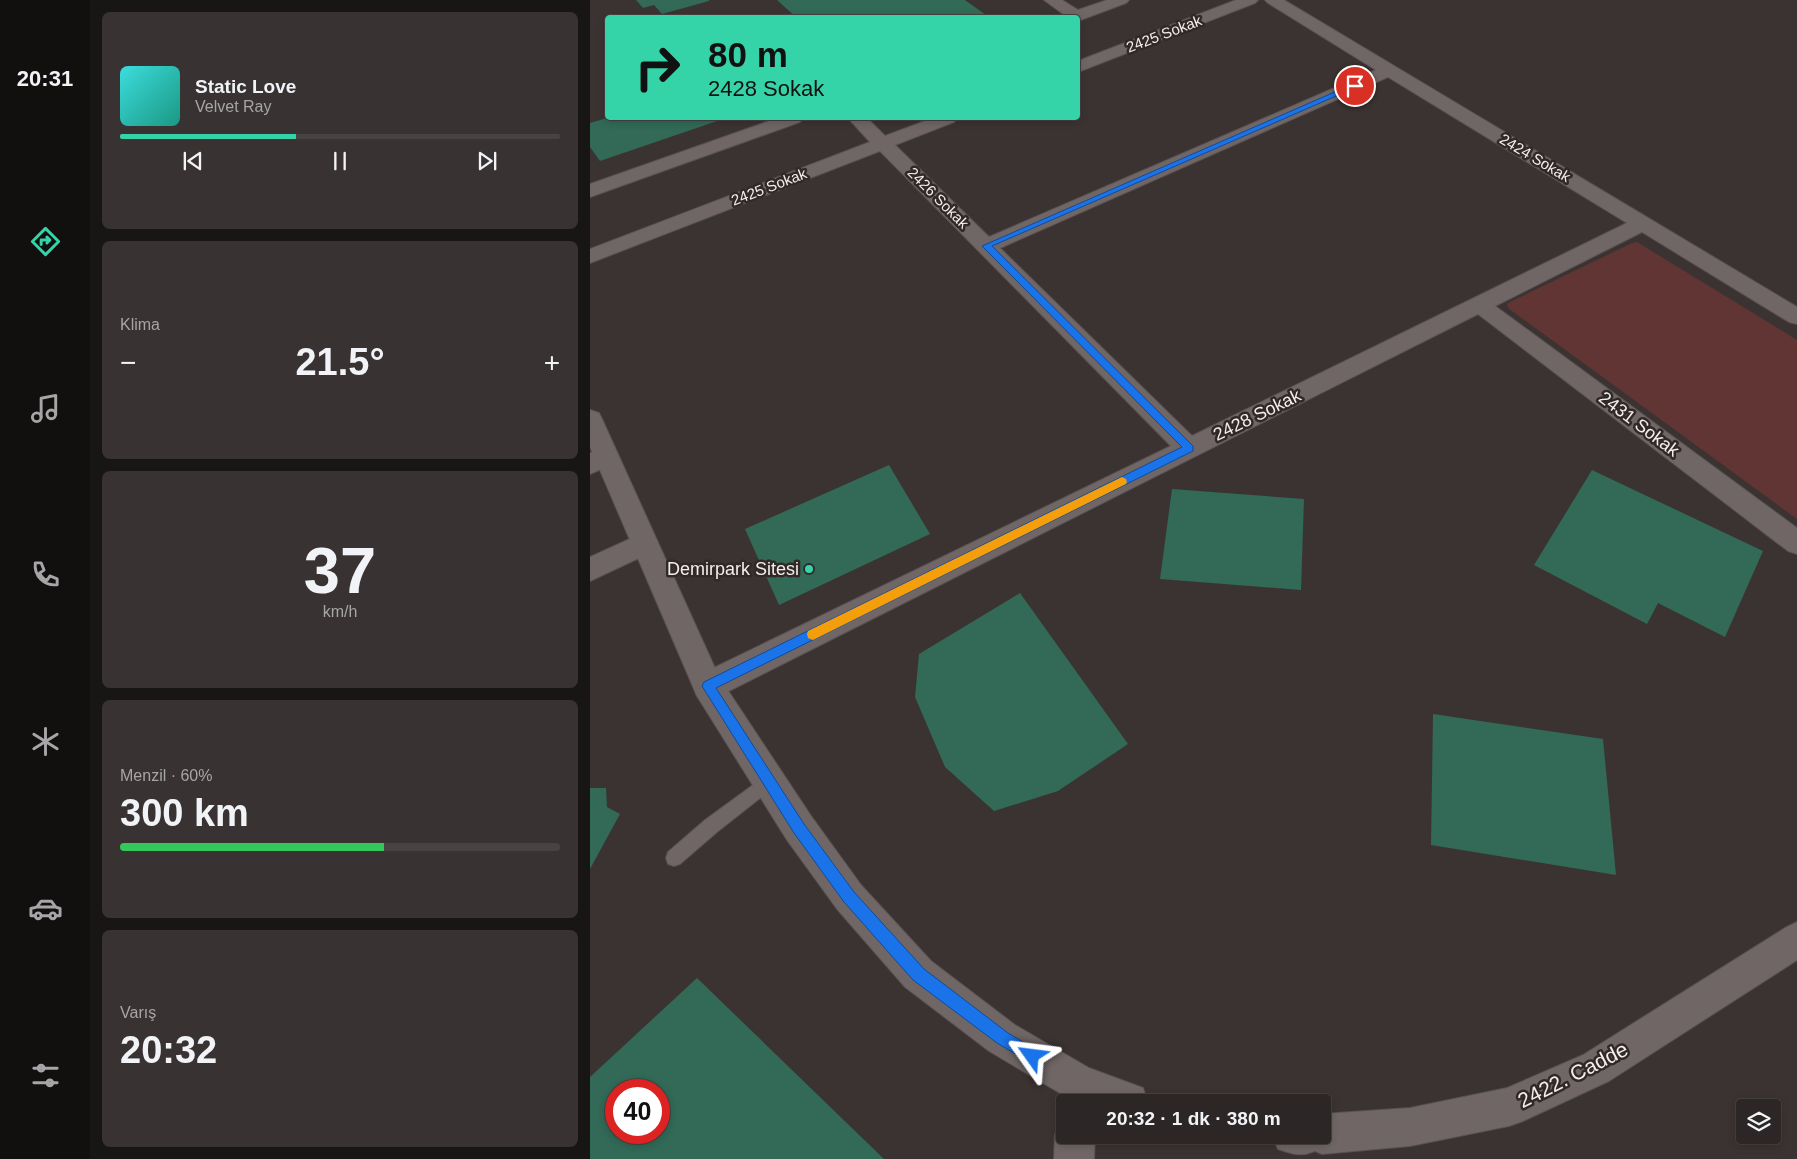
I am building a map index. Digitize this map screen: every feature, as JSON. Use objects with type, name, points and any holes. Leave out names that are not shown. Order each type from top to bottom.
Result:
[{"type":"street","points":[[1052,0],[1071,15]]},
{"type":"street","points":[[1080,15],[1121,0]]},
{"type":"street","name":"2425 Sokak","points":[[1080,66],[1250,0]]},
{"type":"street","name":"2424 Sokak","points":[[1273,0],[1797,316]]},
{"type":"street","points":[[986,246],[1390,70]]},
{"type":"street","points":[[590,191],[788,120]]},
{"type":"street","name":"2426 Sokak","points":[[859,120],[1189,448]]},
{"type":"street","name":"2425 Sokak","points":[[590,256],[943,120]]},
{"type":"street","name":"2428 Sokak","points":[[708,686],[1644,223]]},
{"type":"street","name":"2431 Sokak","points":[[1480,305],[1797,543]]},
{"type":"street","points":[[590,419],[598,460],[645,543],[708,686],[799,828],[849,897],[918,974],[1077,1093]]},
{"type":"street","points":[[590,570],[645,543]]},
{"type":"street","name":"2422. Cadde","points":[[1331,1133],[1410,1127],[1509,1107],[1596,1068],[1797,940]]},
{"type":"street","points":[[1074,1159],[1075,1144]]},
{"type":"lane","points":[[674,858],[711,826],[768,782]]},
{"type":"shaded area","points":[[1637,242],[1797,340],[1797,519],[1508,308],[1507,304],[1510,302]]},
{"type":"building","points":[[636,0],[709,1],[662,14],[654,5],[643,8]]},
{"type":"building","points":[[777,0],[965,0],[986,15],[794,15]]},
{"type":"building","points":[[605,119],[720,120],[600,161],[590,147],[590,123]]},
{"type":"building","name":"Demirpark Sitesi","points":[[889,465],[930,534],[779,605],[745,529]]},
{"type":"building","points":[[1592,470],[1763,551],[1725,637],[1658,603],[1647,624],[1534,565]]},
{"type":"building","points":[[1172,489],[1304,499],[1301,590],[1160,579]]},
{"type":"building","points":[[1020,593],[1128,744],[1058,791],[994,811],[945,767],[915,697],[919,654]]},
{"type":"building","points":[[1433,714],[1603,739],[1616,875],[1431,845]]},
{"type":"building","points":[[590,788],[606,788],[607,807],[620,814],[590,869]]},
{"type":"building","points":[[697,978],[884,1159],[590,1159],[590,1077]]},
{"type":"slow traffic","points":[[813,634],[1122,482]]},
{"type":"place","name":"Demirpark Sitesi","points":[[809,569]]},
{"type":"route","points":[[1032,1056],[1002,1038],[918,974],[849,897],[799,828],[749,753],[708,686],[1189,448],[986,246],[1355,86]]}]
